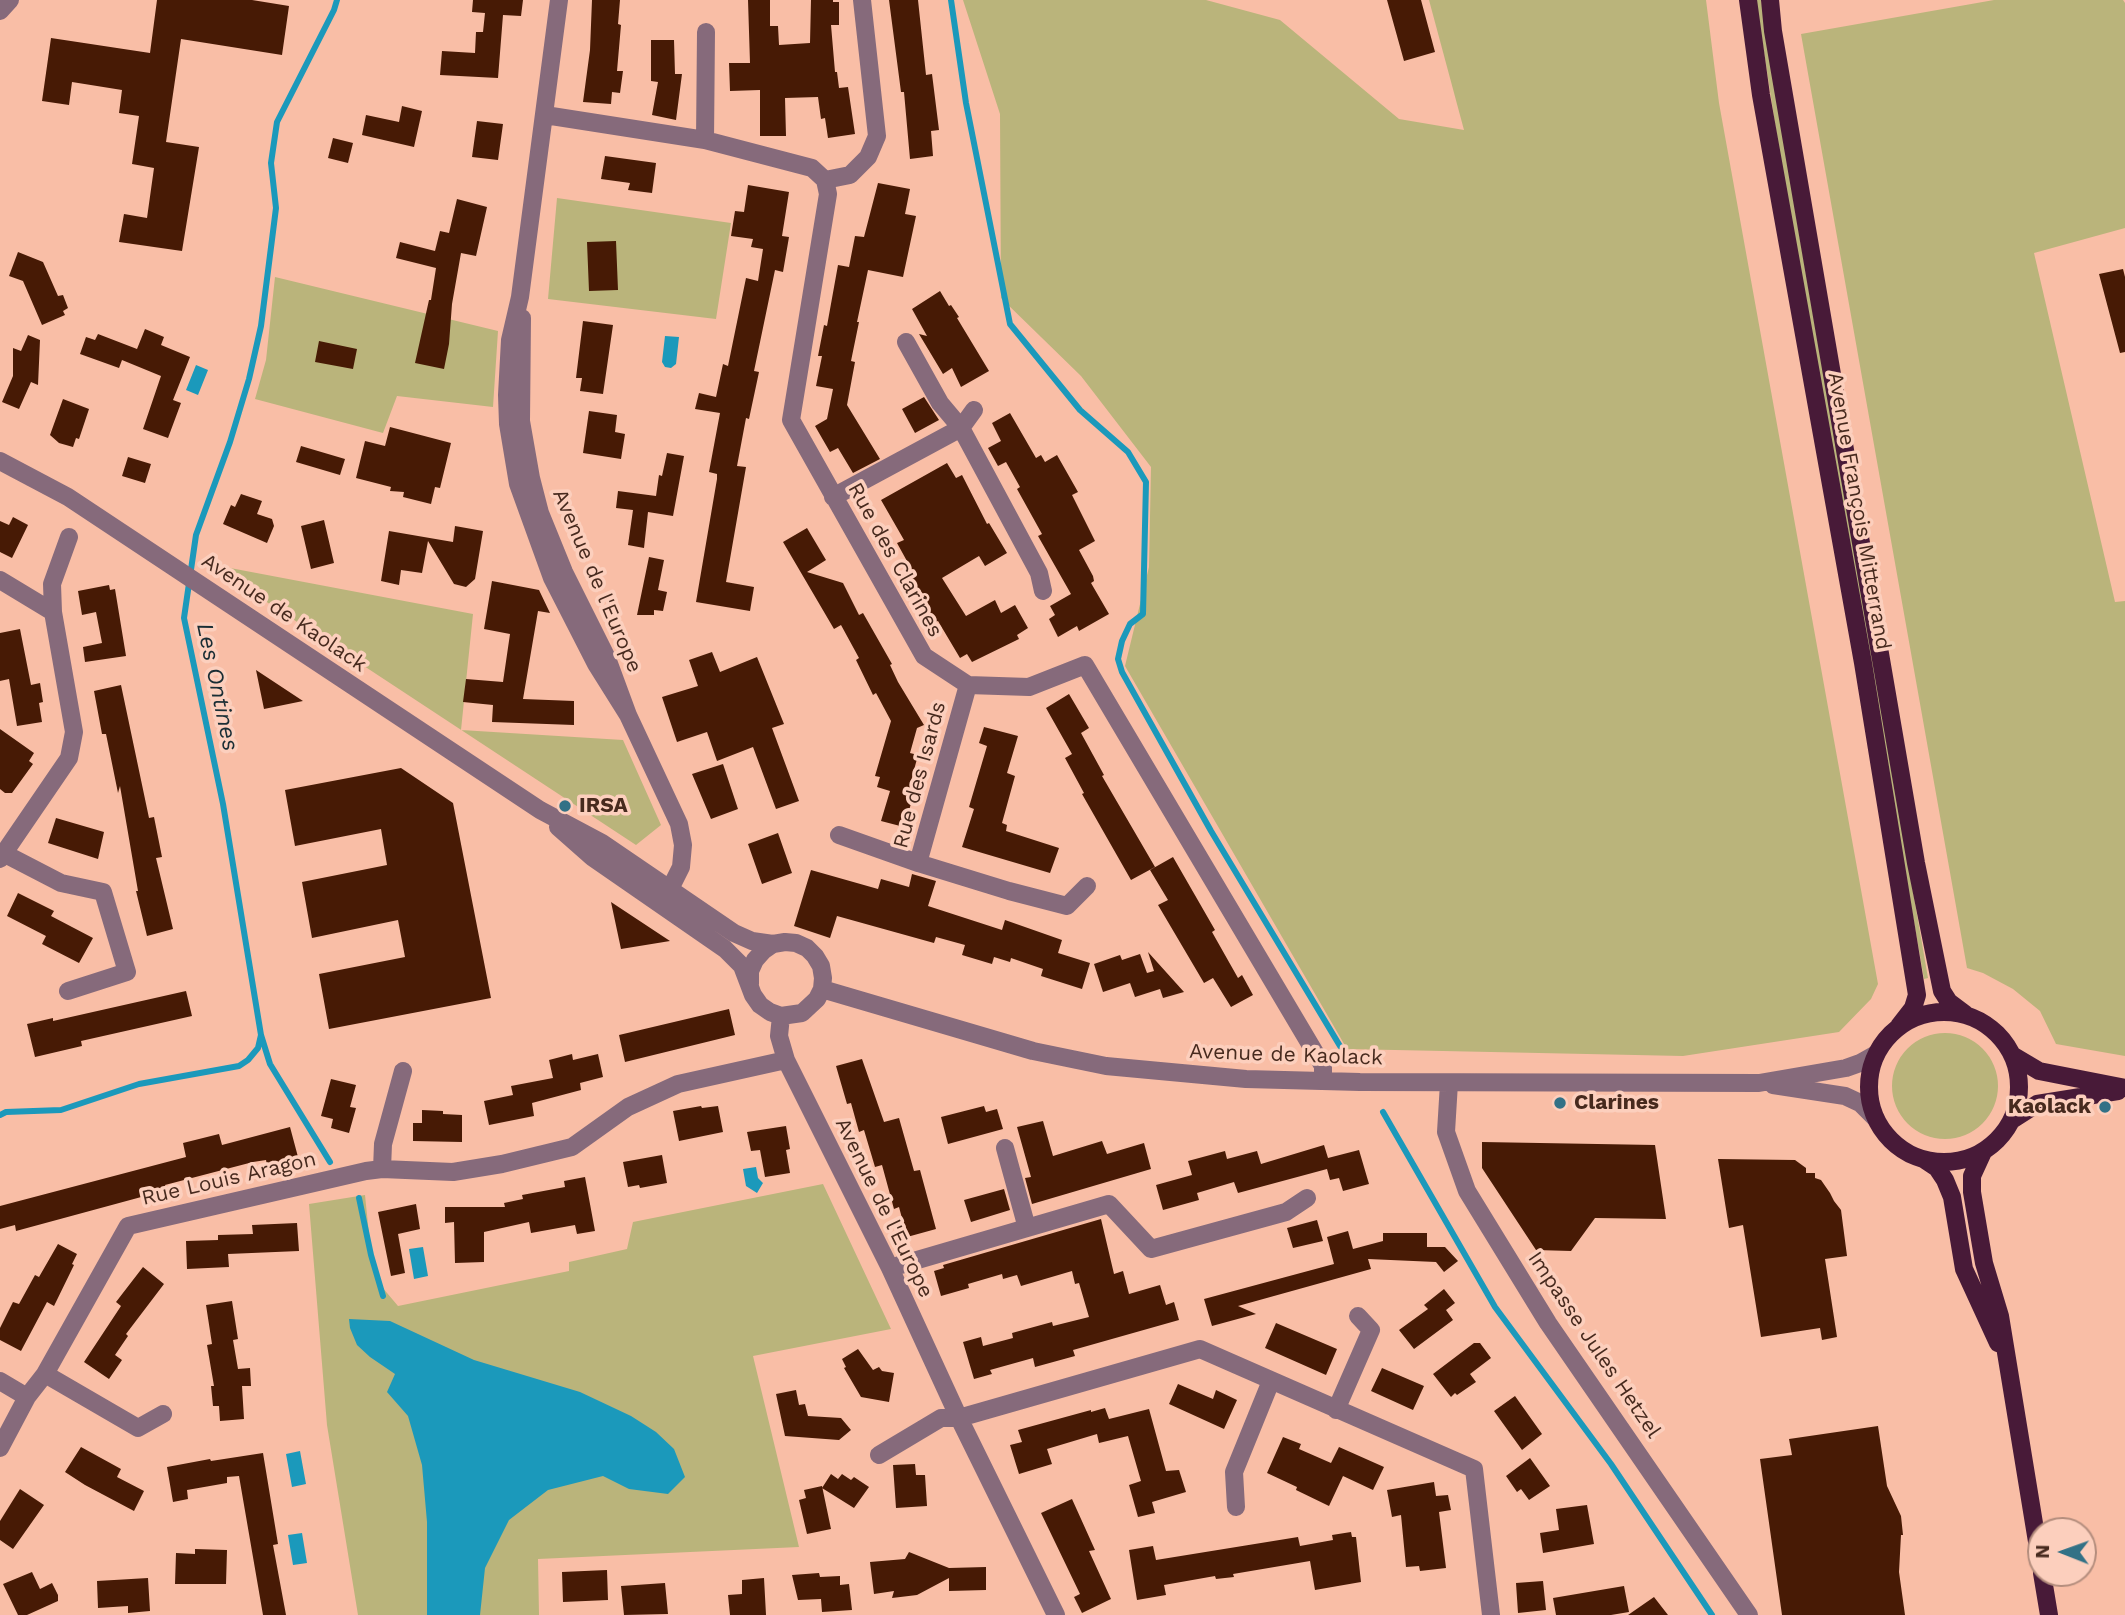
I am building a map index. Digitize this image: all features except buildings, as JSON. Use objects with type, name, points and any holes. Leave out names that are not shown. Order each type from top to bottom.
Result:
[{"type":"main road","name":"Avenue François Mitterrand","points":[[1748,0],[1761,95],[1863,663],[1917,995],[1913,1009],[1899,1026]]},
{"type":"main road","name":"Avenue François Mitterrand","points":[[1770,0],[1775,45],[1916,863],[1942,991],[1949,1002],[1965,1014]]},
{"type":"main road","points":[[1925,1160],[1955,1162],[1983,1152],[1999,1138],[2012,1120],[2018,1098],[2018,1076],[2012,1055],[2000,1037],[1984,1023],[1965,1014],[1942,1012],[1920,1016],[1899,1026],[1886,1038],[1876,1054],[1870,1074],[1869,1097],[1875,1118],[1882,1130],[1901,1149],[1937,1168],[1948,1188],[1964,1269],[2010,1369]]},
{"type":"main road","points":[[2012,1055],[2039,1072],[2125,1089]]},
{"type":"main road","points":[[2012,1120],[2037,1104],[2125,1089]]},
{"type":"main road","points":[[1983,1152],[1972,1176],[1972,1192],[1984,1264],[2000,1315],[2033,1517]]},
{"type":"main road","points":[[2044,1587],[2049,1615]]},
{"type":"street","points":[[0,11],[10,0]]},
{"type":"street","name":"Avenue de l'Europe","points":[[559,0],[520,297],[510,340],[507,395],[512,452],[518,484],[552,578],[596,664],[628,715],[679,824],[683,845],[681,867],[670,889]]},
{"type":"street","points":[[545,115],[705,141],[812,168],[825,180],[850,175],[868,157],[877,136],[862,0]]},
{"type":"street","points":[[705,141],[706,32]]},
{"type":"street","name":"Rue des Clarines","points":[[825,180],[828,194],[791,420],[923,656],[968,685]]},
{"type":"street","points":[[906,342],[940,403],[961,428],[1039,573],[1043,591]]},
{"type":"street","points":[[834,497],[961,428],[974,410]]},
{"type":"street","name":"Avenue de Kaolack","points":[[0,461],[68,497],[540,810],[602,843],[734,933],[752,941],[796,943],[807,948],[816,956],[821,966],[822,989],[1033,1051],[1106,1066],[1182,1074],[1323,1081],[1759,1083],[1845,1097],[1860,1103],[1875,1118]]},
{"type":"street","points":[[68,991],[127,972],[103,892],[61,883],[3,857],[69,758],[74,732],[53,612],[52,584],[69,537]]},
{"type":"street","points":[[0,580],[53,612]]},
{"type":"street","points":[[968,685],[1029,687],[1085,665],[1323,1066],[1323,1081]]},
{"type":"street","name":"Rue des Isards","points":[[968,685],[918,863],[1067,906],[1087,886]]},
{"type":"street","name":"Avenue de Kaolack","points":[[540,810],[592,857],[725,949],[742,966],[753,995],[760,1005],[781,1016]]},
{"type":"street","points":[[839,835],[918,863]]},
{"type":"street","points":[[670,889],[693,927]]},
{"type":"street","points":[[750,984],[750,971],[755,960],[773,944]]},
{"type":"street","points":[[781,1016],[802,1013],[811,1007],[822,989]]},
{"type":"street","name":"Avenue de l'Europe","points":[[781,1016],[779,1036],[786,1060],[890,1268],[959,1418],[1056,1615]]},
{"type":"street","name":"Avenue de Kaolack","points":[[1759,1083],[1846,1068],[1876,1054]]},
{"type":"street","name":"Rue Louis Aragon","points":[[0,1448],[27,1397],[46,1374],[128,1226],[329,1178],[382,1169],[453,1172],[502,1164],[572,1147],[628,1107],[678,1084],[786,1060]]},
{"type":"street","points":[[382,1169],[383,1144],[402,1071]]},
{"type":"street","name":"Impasse Jules Hetzel","points":[[1449,1083],[1446,1132],[1467,1192],[1548,1323],[1749,1615]]},
{"type":"street","points":[[1005,1148],[1027,1228]]},
{"type":"street","points":[[890,1268],[1109,1204],[1152,1249],[1286,1212],[1307,1198]]},
{"type":"street","points":[[1336,1410],[1371,1330],[1358,1316]]},
{"type":"street","points":[[879,1455],[941,1418],[959,1418],[1200,1349],[1474,1469],[1491,1615]]},
{"type":"street","points":[[46,1374],[138,1428],[163,1414]]},
{"type":"street","points":[[0,1381],[27,1397]]},
{"type":"street","points":[[1236,1507],[1234,1472],[1271,1381]]},
{"type":"shaded area","points":[[963,0],[1206,0],[1280,20],[1399,119],[1464,130],[1429,0],[1706,0],[1719,103],[1878,984],[1871,999],[1839,1032],[1683,1056],[1347,1049],[1125,666],[1149,567],[1151,467],[1081,376],[1001,298],[1000,114]]},
{"type":"shaded area","points":[[1756,0],[1761,0],[1928,978],[1924,979],[1782,169]]},
{"type":"shaded area","points":[[1994,0],[2123,0],[2125,3],[2125,228],[2034,253],[2115,602],[2125,601],[2125,1056],[2056,1044],[2040,1011],[2013,989],[1967,968],[1801,34]]},
{"type":"shaded area","points":[[557,198],[731,223],[716,319],[548,299]]},
{"type":"shaded area","points":[[275,277],[498,331],[493,407],[397,396],[383,433],[255,399],[266,360]]},
{"type":"shaded area","points":[[209,564],[473,614],[461,730]]},
{"type":"shaded area","points":[[461,730],[623,740],[661,825],[636,845]]},
{"type":"shaded area","points":[[1945,1033],[1965,1037],[1982,1049],[1994,1066],[1998,1086],[1994,1106],[1982,1123],[1965,1135],[1945,1139],[1925,1135],[1908,1123],[1896,1106],[1892,1086],[1896,1066],[1908,1049],[1925,1037]]},
{"type":"shaded area","points":[[823,1184],[891,1329],[753,1356],[799,1547],[538,1559],[539,1615],[358,1615],[327,1425],[309,1204],[365,1195],[370,1244],[382,1287],[398,1306],[569,1271],[569,1262],[627,1249],[633,1222]]},
{"type":"water","points":[[665,336],[679,337],[676,364],[671,368],[665,367],[662,362]]},
{"type":"water","points":[[196,365],[208,370],[198,395],[186,390]]},
{"type":"water","points":[[756,1167],[758,1178],[763,1183],[757,1193],[746,1186],[743,1169]]},
{"type":"water","points":[[423,1247],[428,1276],[414,1279],[409,1249]]},
{"type":"water","points":[[349,1319],[390,1321],[474,1360],[580,1392],[631,1416],[656,1432],[674,1449],[685,1477],[668,1494],[629,1489],[603,1476],[548,1490],[509,1520],[485,1568],[480,1615],[427,1615],[427,1522],[422,1465],[408,1416],[387,1392],[395,1374],[357,1345]]},
{"type":"water","points":[[300,1451],[306,1484],[292,1487],[286,1454]]},
{"type":"water","points":[[302,1533],[307,1563],[293,1565],[288,1535]]},
{"type":"waterway","name":"Les Ontines","points":[[0,1115],[6,1112],[61,1110],[139,1084],[239,1066],[258,1048],[261,1035],[223,804],[184,618],[196,535],[230,442],[261,326],[276,208],[271,163],[277,122],[337,0]]},
{"type":"waterway","points":[[951,0],[966,103],[1010,324],[1080,410],[1128,452],[1146,482],[1143,614],[1130,624],[1122,641],[1118,659],[1122,672],[1211,831],[1340,1046]]},
{"type":"waterway","points":[[261,1035],[270,1064],[330,1162]]},
{"type":"waterway","points":[[1383,1112],[1495,1307],[1611,1464],[1712,1615]]},
{"type":"waterway","points":[[359,1198],[383,1296]]},
{"type":"place","name":"IRSA","points":[[565,806]]},
{"type":"place","name":"Clarines","points":[[1560,1103]]},
{"type":"place","name":"Kaolack","points":[[2105,1107]]}]
